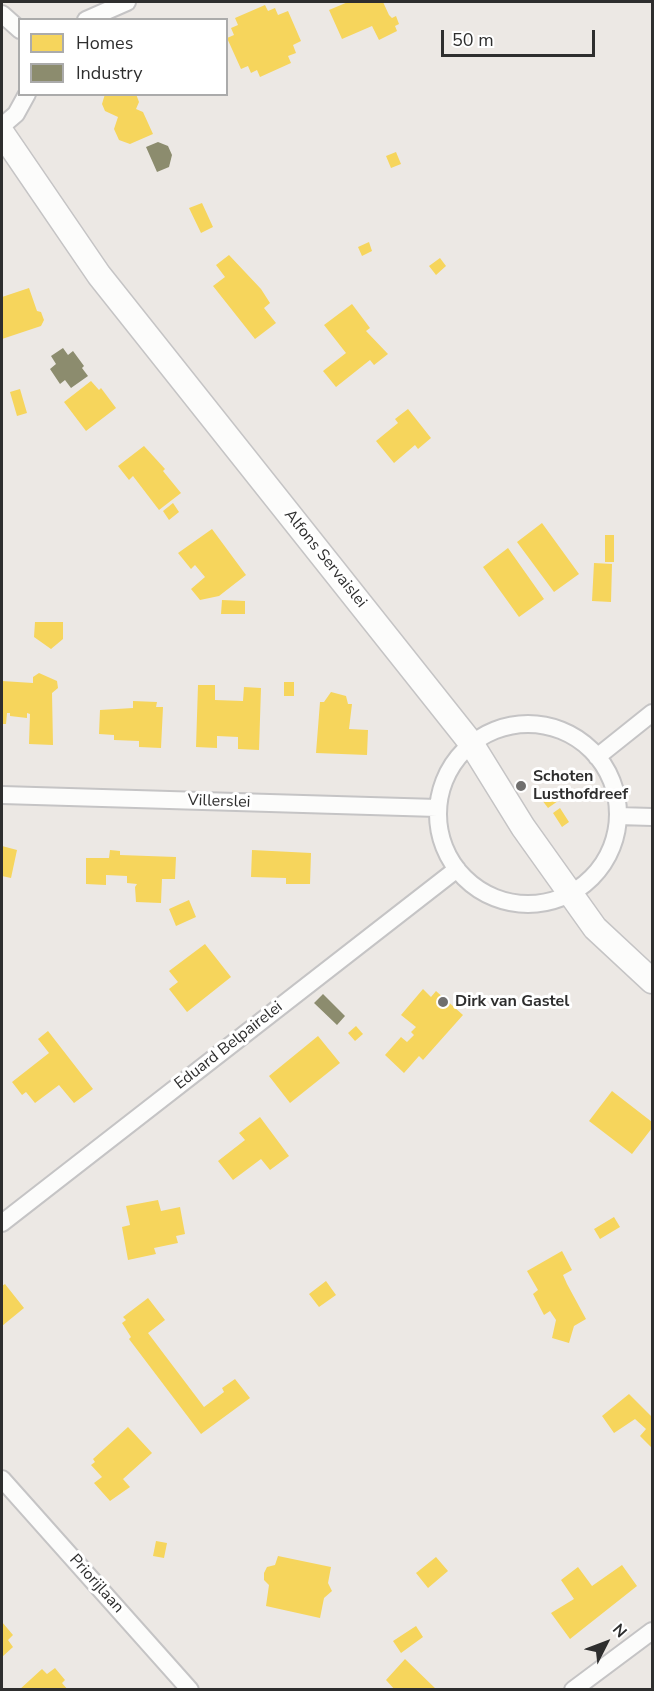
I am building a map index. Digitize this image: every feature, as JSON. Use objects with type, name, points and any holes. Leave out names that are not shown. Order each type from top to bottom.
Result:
[{"type":"street","points":[[91,18],[127,2]]},
{"type":"street","points":[[2,14],[18,28]]},
{"type":"street","points":[[2,126],[16,114],[26,96]]},
{"type":"street","name":"Alfons Servaislei","points":[[2,133],[99,275],[471,744],[524,826],[595,928],[652,981]]},
{"type":"street","points":[[597,757],[652,713]]},
{"type":"street","points":[[537,724],[559,730],[580,741],[597,757],[613,785],[618,816],[608,854],[591,877],[570,892],[549,901],[529,904],[508,902],[489,895],[471,884],[457,869],[441,839],[437,808],[443,782],[451,768],[471,744],[491,731],[514,725],[537,724]]},
{"type":"street","name":"Villerslei","points":[[2,795],[437,808]]},
{"type":"street","points":[[618,816],[652,817]]},
{"type":"street","name":"Eduard Belpairelei","points":[[2,1223],[457,869]]},
{"type":"street","name":"Priorijlaan","points":[[2,1479],[190,1689]]},
{"type":"street","points":[[573,1689],[652,1631]]},
{"type":"building: Homes","points":[[348,2],[383,2],[389,15],[392,18],[396,16],[399,24],[395,26],[397,31],[379,40],[372,26],[342,39],[329,10]]},
{"type":"building: Homes","points":[[265,5],[268,11],[275,8],[278,15],[288,11],[301,41],[293,45],[296,53],[288,56],[291,63],[260,77],[257,70],[251,73],[248,66],[241,69],[228,40],[228,38],[234,35],[231,28],[238,25],[235,18]]},
{"type":"building: Homes","points":[[104,96],[137,96],[139,102],[136,109],[143,112],[153,134],[130,144],[119,140],[114,129],[118,117],[105,111],[102,104]]},
{"type":"building: Homes","points":[[396,152],[401,164],[391,168],[386,156]]},
{"type":"building: Homes","points":[[202,203],[213,227],[201,233],[189,208]]},
{"type":"building: Homes","points":[[369,242],[372,251],[362,256],[358,247]]},
{"type":"building: Homes","points":[[229,255],[261,289],[270,303],[264,308],[276,323],[255,339],[213,286],[225,277],[216,265]]},
{"type":"building: Homes","points":[[440,258],[446,266],[436,275],[429,266]]},
{"type":"building: Homes","points":[[29,288],[37,311],[41,312],[44,320],[41,326],[2,339],[2,297]]},
{"type":"building: Homes","points":[[352,304],[370,328],[366,331],[388,354],[374,365],[370,360],[336,387],[323,371],[346,353],[324,325]]},
{"type":"building: Homes","points":[[91,381],[99,390],[101,388],[116,408],[86,431],[64,402]]},
{"type":"building: Homes","points":[[20,389],[27,413],[17,416],[10,392]]},
{"type":"building: Homes","points":[[408,409],[431,438],[418,449],[415,445],[394,463],[376,441],[398,423],[395,419]]},
{"type":"building: Homes","points":[[144,446],[165,469],[163,471],[181,493],[159,510],[133,476],[129,480],[118,466]]},
{"type":"building: Homes","points":[[173,503],[179,512],[169,520],[163,511]]},
{"type":"building: Homes","points":[[542,523],[579,574],[554,592],[517,542]]},
{"type":"building: Homes","points":[[212,529],[246,575],[219,596],[200,600],[191,589],[205,577],[195,565],[191,569],[178,553]]},
{"type":"building: Homes","points":[[605,535],[614,535],[614,562],[605,562]]},
{"type":"building: Homes","points":[[508,548],[544,599],[519,617],[483,567]]},
{"type":"building: Homes","points":[[594,563],[612,564],[611,602],[592,601]]},
{"type":"building: Homes","points":[[222,600],[245,601],[245,614],[221,614]]},
{"type":"building: Homes","points":[[35,622],[63,622],[63,639],[51,649],[34,637]]},
{"type":"building: Homes","points":[[39,673],[57,681],[58,688],[52,693],[53,745],[29,744],[30,714],[27,713],[27,718],[10,716],[10,713],[7,713],[6,724],[2,724],[2,681],[33,683],[33,677]]},
{"type":"building: Homes","points":[[284,682],[294,682],[294,696],[284,696]]},
{"type":"building: Homes","points":[[198,685],[215,685],[215,700],[243,701],[244,687],[261,688],[259,750],[238,749],[238,737],[217,736],[217,748],[196,747]]},
{"type":"building: Homes","points":[[331,692],[346,696],[348,704],[352,704],[349,729],[368,730],[367,755],[316,753],[320,702],[324,702]]},
{"type":"building: Homes","points":[[133,701],[157,702],[156,707],[163,707],[161,748],[139,747],[139,741],[114,740],[114,735],[99,734],[100,710],[133,708]]},
{"type":"building: Homes","points":[[549,789],[558,801],[548,808],[539,796]]},
{"type":"building: Homes","points":[[560,808],[569,822],[562,827],[553,813]]},
{"type":"building: Homes","points":[[2,846],[17,850],[11,878],[2,876]]},
{"type":"building: Homes","points":[[110,850],[120,851],[120,855],[176,857],[175,879],[162,879],[161,903],[136,902],[135,887],[137,884],[127,883],[127,876],[106,875],[106,885],[86,884],[86,858],[109,858]]},
{"type":"building: Homes","points":[[252,850],[311,853],[310,884],[286,884],[286,878],[251,877]]},
{"type":"building: Homes","points":[[189,900],[196,917],[176,926],[169,909]]},
{"type":"building: Homes","points":[[205,944],[231,977],[187,1012],[169,989],[178,982],[169,971]]},
{"type":"building: Homes","points":[[423,989],[431,997],[436,991],[463,1015],[423,1060],[419,1056],[404,1073],[385,1055],[401,1037],[407,1042],[414,1035],[411,1032],[416,1027],[401,1015]]},
{"type":"building: Homes","points":[[356,1026],[363,1034],[355,1041],[348,1033]]},
{"type":"building: Homes","points":[[48,1031],[93,1089],[74,1103],[59,1085],[35,1103],[26,1092],[22,1095],[12,1082],[49,1053],[38,1039]]},
{"type":"building: Homes","points":[[318,1036],[340,1063],[290,1103],[269,1076]]},
{"type":"building: Homes","points":[[612,1091],[652,1122],[652,1128],[632,1154],[589,1121]]},
{"type":"building: Homes","points":[[260,1117],[289,1156],[270,1170],[261,1159],[233,1180],[218,1161],[245,1140],[239,1133]]},
{"type":"building: Homes","points":[[158,1200],[161,1211],[180,1207],[185,1234],[176,1236],[178,1243],[154,1248],[156,1254],[128,1260],[122,1227],[130,1225],[126,1206]]},
{"type":"building: Homes","points":[[614,1217],[620,1227],[600,1239],[594,1229]]},
{"type":"building: Homes","points":[[562,1251],[572,1270],[563,1275],[586,1319],[574,1326],[569,1343],[552,1338],[556,1320],[550,1311],[544,1315],[533,1294],[538,1290],[527,1271]]},
{"type":"building: Homes","points":[[326,1281],[336,1295],[319,1307],[309,1294]]},
{"type":"building: Homes","points":[[5,1284],[24,1308],[2,1326],[2,1286]]},
{"type":"building: Homes","points":[[148,1298],[165,1320],[148,1333],[204,1407],[224,1392],[222,1388],[235,1379],[250,1398],[201,1434],[129,1339],[131,1337],[122,1323],[126,1320],[123,1317]]},
{"type":"building: Homes","points":[[629,1394],[652,1417],[652,1448],[640,1436],[646,1429],[635,1419],[614,1433],[602,1416]]},
{"type":"building: Homes","points":[[128,1427],[152,1453],[123,1479],[130,1487],[110,1501],[94,1483],[102,1477],[91,1465],[95,1462],[93,1459]]},
{"type":"building: Homes","points":[[156,1541],[167,1543],[164,1558],[153,1556]]},
{"type":"building: Homes","points":[[278,1556],[331,1567],[328,1583],[332,1591],[324,1598],[320,1618],[266,1606],[269,1585],[264,1580],[264,1573],[267,1567],[275,1565]]},
{"type":"building: Homes","points":[[436,1557],[448,1571],[428,1588],[416,1573]]},
{"type":"building: Homes","points":[[622,1565],[637,1586],[570,1639],[551,1613],[574,1599],[561,1580],[578,1567],[592,1586]]},
{"type":"building: Homes","points":[[2,1622],[13,1635],[8,1640],[13,1647],[2,1657]]},
{"type":"building: Homes","points":[[416,1626],[423,1637],[401,1653],[393,1641]]},
{"type":"building: Homes","points":[[405,1659],[437,1690],[395,1690],[386,1680]]},
{"type":"building: Homes","points":[[55,1668],[65,1680],[62,1683],[68,1690],[19,1690],[42,1669],[47,1674]]},
{"type":"building: Industry","points":[[158,142],[168,146],[172,155],[169,167],[157,172],[146,147]]},
{"type":"building: Industry","points":[[63,348],[68,355],[73,351],[88,376],[71,388],[65,380],[60,384],[50,369],[56,364],[51,356]]},
{"type":"building: Industry","points":[[323,994],[345,1016],[337,1025],[314,1003]]},
{"type":"place","name":"Schoten Lusthofdreef","points":[[521,786]]},
{"type":"place","name":"Dirk van Gastel","points":[[443,1002]]}]
